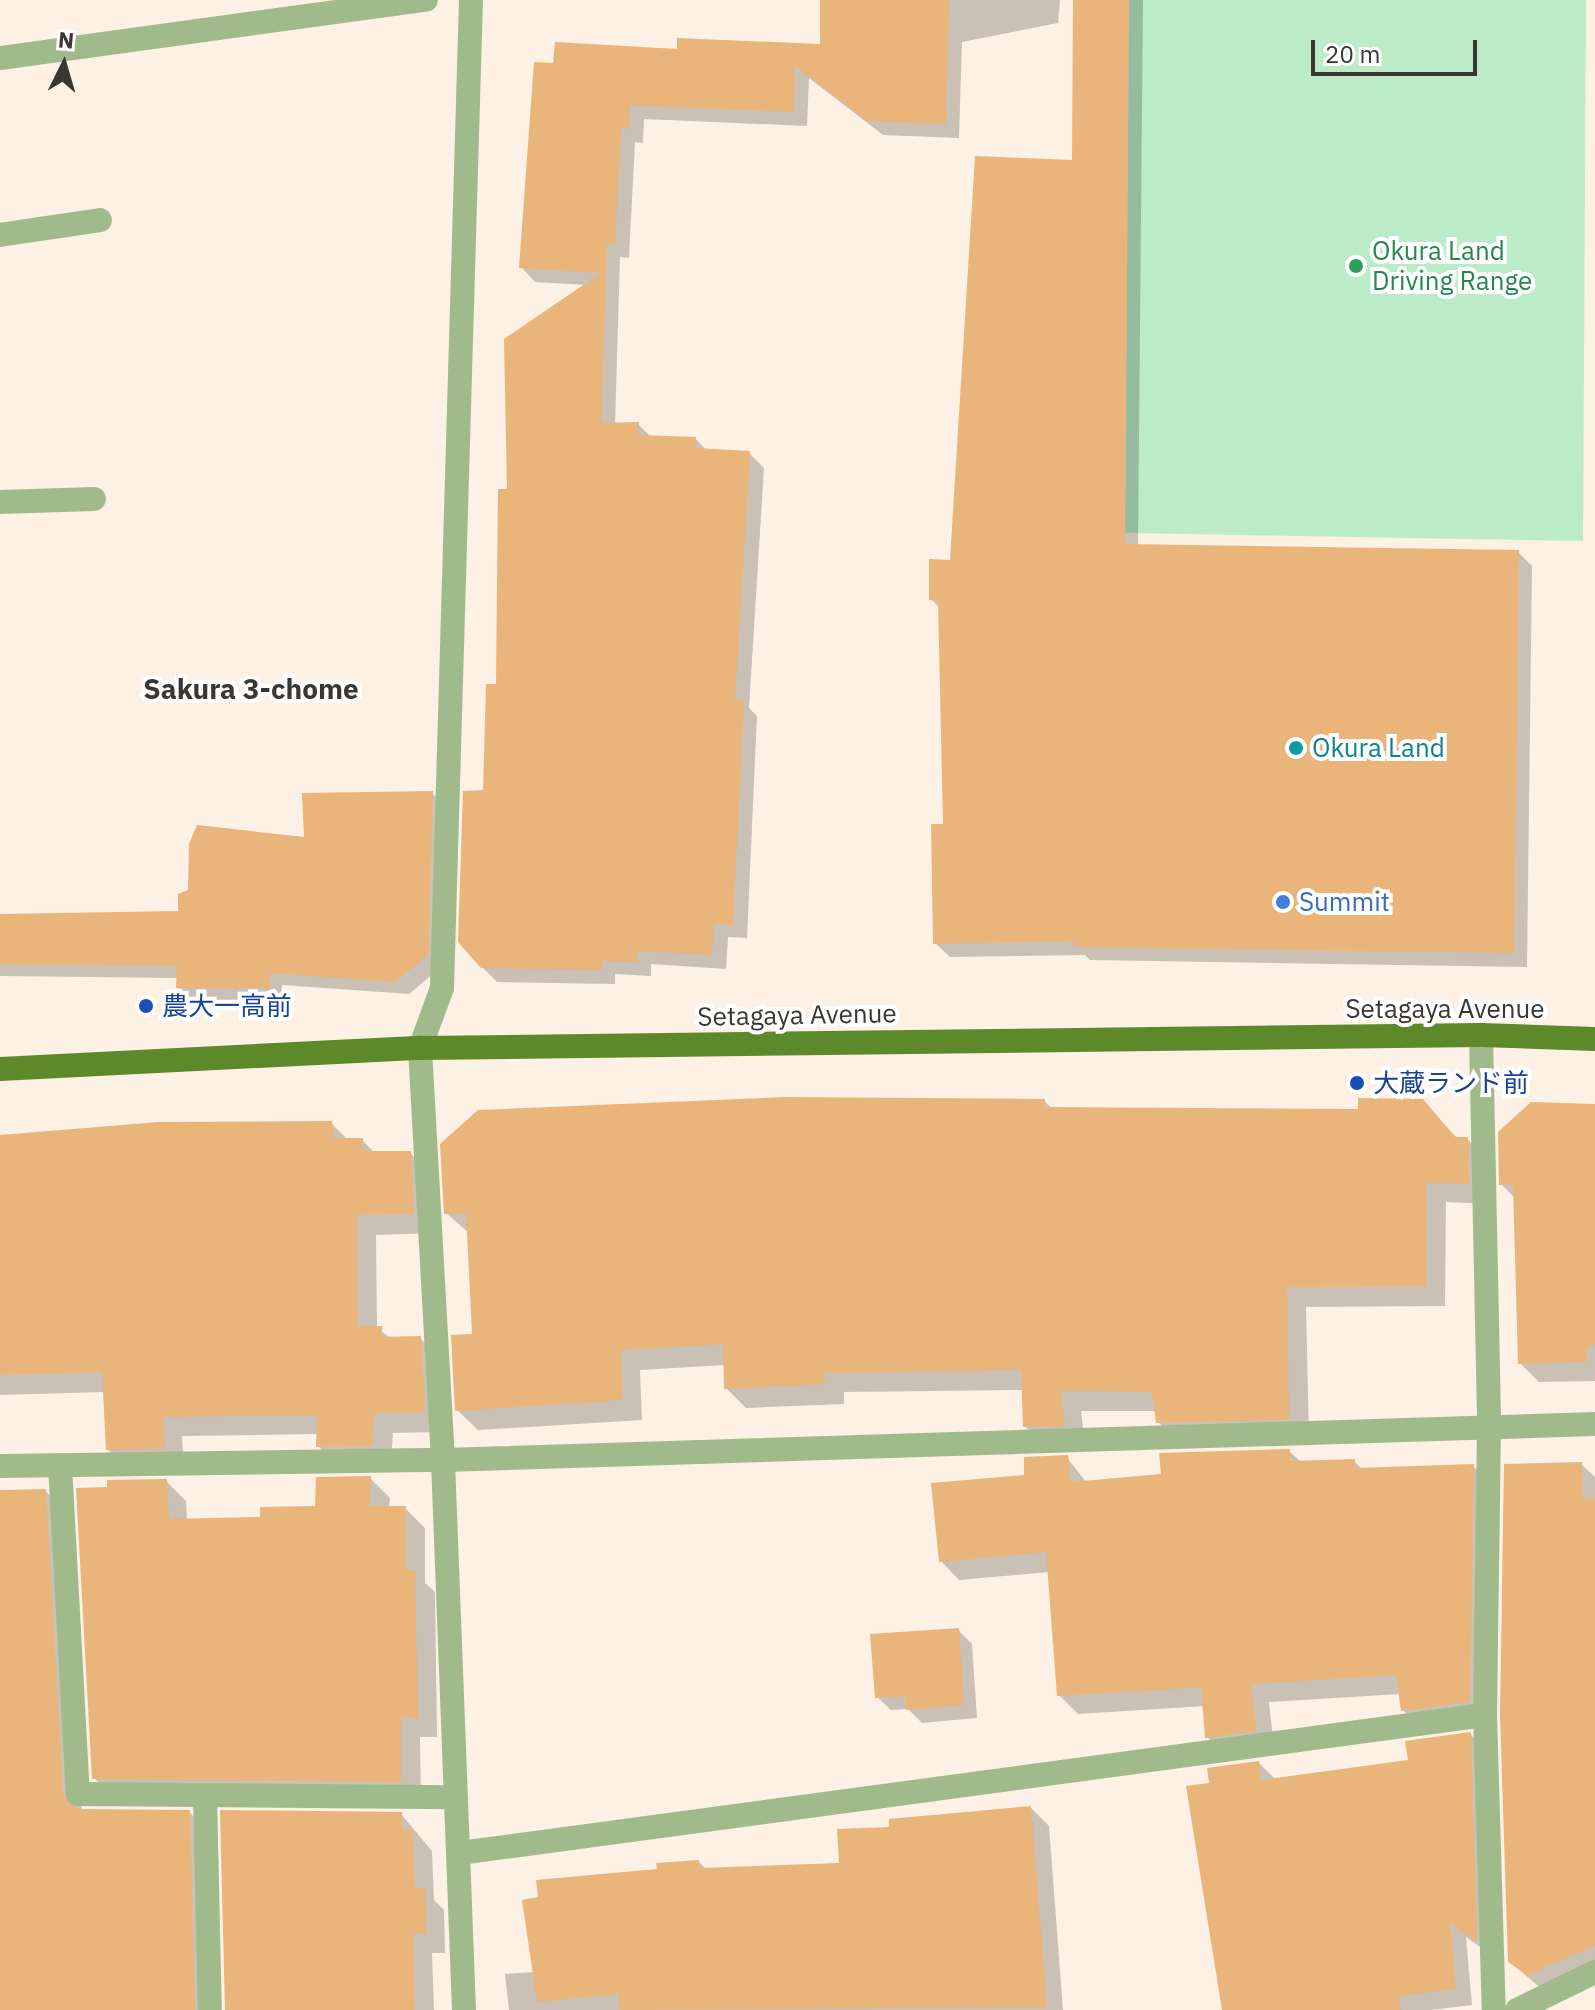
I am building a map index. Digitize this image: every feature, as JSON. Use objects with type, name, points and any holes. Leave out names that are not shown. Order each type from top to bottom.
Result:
[{"type":"main road","name":"Setagaya Avenue","points":[[0,1069],[420,1048],[1481,1035],[1595,1039]]},
{"type":"street","points":[[0,58],[426,0]]},
{"type":"street","points":[[464,2010],[443,1460],[420,1048],[442,988],[471,0]]},
{"type":"street","points":[[0,235],[100,220]]},
{"type":"street","points":[[0,502],[94,499]]},
{"type":"street","points":[[1481,1035],[1489,1428],[1485,1715],[1494,2010]]},
{"type":"street","points":[[0,1466],[443,1460],[1595,1424]]},
{"type":"street","points":[[60,1465],[78,1794],[455,1797]]},
{"type":"street","points":[[460,1853],[1485,1715]]},
{"type":"street","points":[[205,1797],[210,2010]]},
{"type":"street","points":[[1517,2010],[1595,1972]]},
{"type":"green space","name":"Okura Land Driving Range","points":[[1129,0],[1586,0],[1583,541],[1125,533]]},
{"type":"building","points":[[820,0],[949,0],[946,124],[867,121],[795,66],[794,112],[631,105],[629,129],[621,128],[615,244],[607,243],[601,423],[639,422],[638,435],[696,437],[695,448],[750,451],[735,700],[744,700],[733,925],[714,924],[712,955],[638,951],[637,962],[602,961],[602,970],[481,968],[458,942],[463,791],[483,790],[486,684],[496,684],[498,489],[507,489],[504,339],[601,273],[519,268],[534,62],[553,63],[555,42],[677,49],[677,38],[820,44]]},
{"type":"building","points":[[1073,0],[1129,0],[1125,544],[1519,550],[1514,953],[1074,947],[1074,941],[933,944],[931,824],[943,824],[938,601],[929,600],[929,559],[950,560],[975,156],[1072,160]]},
{"type":"building","points":[[433,791],[428,955],[395,982],[270,973],[270,988],[176,988],[177,966],[0,964],[0,914],[178,911],[178,894],[188,890],[189,844],[197,825],[304,837],[302,793]]},
{"type":"building","points":[[785,1097],[1045,1099],[1045,1107],[1358,1109],[1358,1098],[1423,1099],[1455,1137],[1468,1137],[1469,1184],[1426,1183],[1426,1286],[1287,1287],[1289,1419],[1156,1423],[1152,1392],[1061,1391],[1065,1426],[1023,1427],[1021,1370],[824,1373],[825,1384],[724,1389],[723,1344],[621,1350],[623,1400],[455,1411],[451,1335],[472,1334],[466,1213],[444,1214],[440,1144],[478,1110]]},
{"type":"building","points":[[1531,1102],[1595,1104],[1595,1345],[1587,1346],[1587,1362],[1518,1364],[1513,1185],[1499,1185],[1498,1132]]},
{"type":"building","points":[[332,1121],[333,1138],[363,1138],[363,1151],[411,1151],[414,1214],[357,1215],[358,1327],[382,1326],[382,1337],[421,1336],[425,1412],[374,1413],[372,1446],[316,1447],[317,1415],[163,1417],[165,1449],[106,1450],[102,1372],[0,1375],[0,1135],[158,1122]]},
{"type":"building","points":[[1290,1449],[1290,1461],[1355,1459],[1355,1468],[1474,1464],[1470,1702],[1401,1711],[1396,1675],[1251,1684],[1256,1731],[1205,1738],[1201,1687],[1057,1696],[1046,1552],[939,1562],[931,1483],[1024,1475],[1024,1457],[1068,1455],[1071,1482],[1161,1474],[1159,1453]]},
{"type":"building","points":[[1582,1462],[1583,1499],[1595,1499],[1595,1945],[1528,1976],[1508,1962],[1500,1715],[1504,1464]]},
{"type":"building","points":[[371,1476],[369,1506],[406,1506],[406,1570],[415,1570],[418,1718],[401,1717],[401,1782],[92,1779],[76,1488],[107,1487],[107,1480],[167,1479],[169,1519],[260,1517],[260,1507],[315,1506],[316,1477]]},
{"type":"building","points":[[46,1489],[63,1796],[78,1809],[190,1810],[195,2010],[0,2010],[0,1490]]},
{"type":"building","points":[[959,1628],[964,1705],[906,1710],[905,1696],[875,1698],[870,1634]]},
{"type":"building","points":[[1471,1732],[1477,1942],[1450,1923],[1456,1989],[1398,1996],[1401,2010],[1222,2010],[1186,1786],[1209,1783],[1207,1768],[1259,1761],[1261,1780],[1408,1760],[1405,1741]]},
{"type":"building","points":[[1031,1806],[1047,2007],[620,2010],[618,1994],[537,2002],[522,1900],[538,1897],[536,1880],[657,1869],[656,1863],[699,1860],[700,1868],[839,1863],[837,1829],[889,1827],[889,1819]]},
{"type":"building","points":[[220,1810],[402,1812],[402,1829],[412,1829],[415,1889],[425,1888],[426,1934],[413,1934],[415,2010],[225,2010]]},
{"type":"place","name":"Okura Land Driving Range","points":[[1356,266]]},
{"type":"place","name":"Okura Land","points":[[1296,748]]},
{"type":"place","name":"Summit","points":[[1283,902]]},
{"type":"place","name":"農大一高前","points":[[146,1006]]},
{"type":"place","name":"大蔵ランド前","points":[[1357,1083]]},
{"type":"district","name":"Sakura 3-chome","points":[[251,689]]}]
